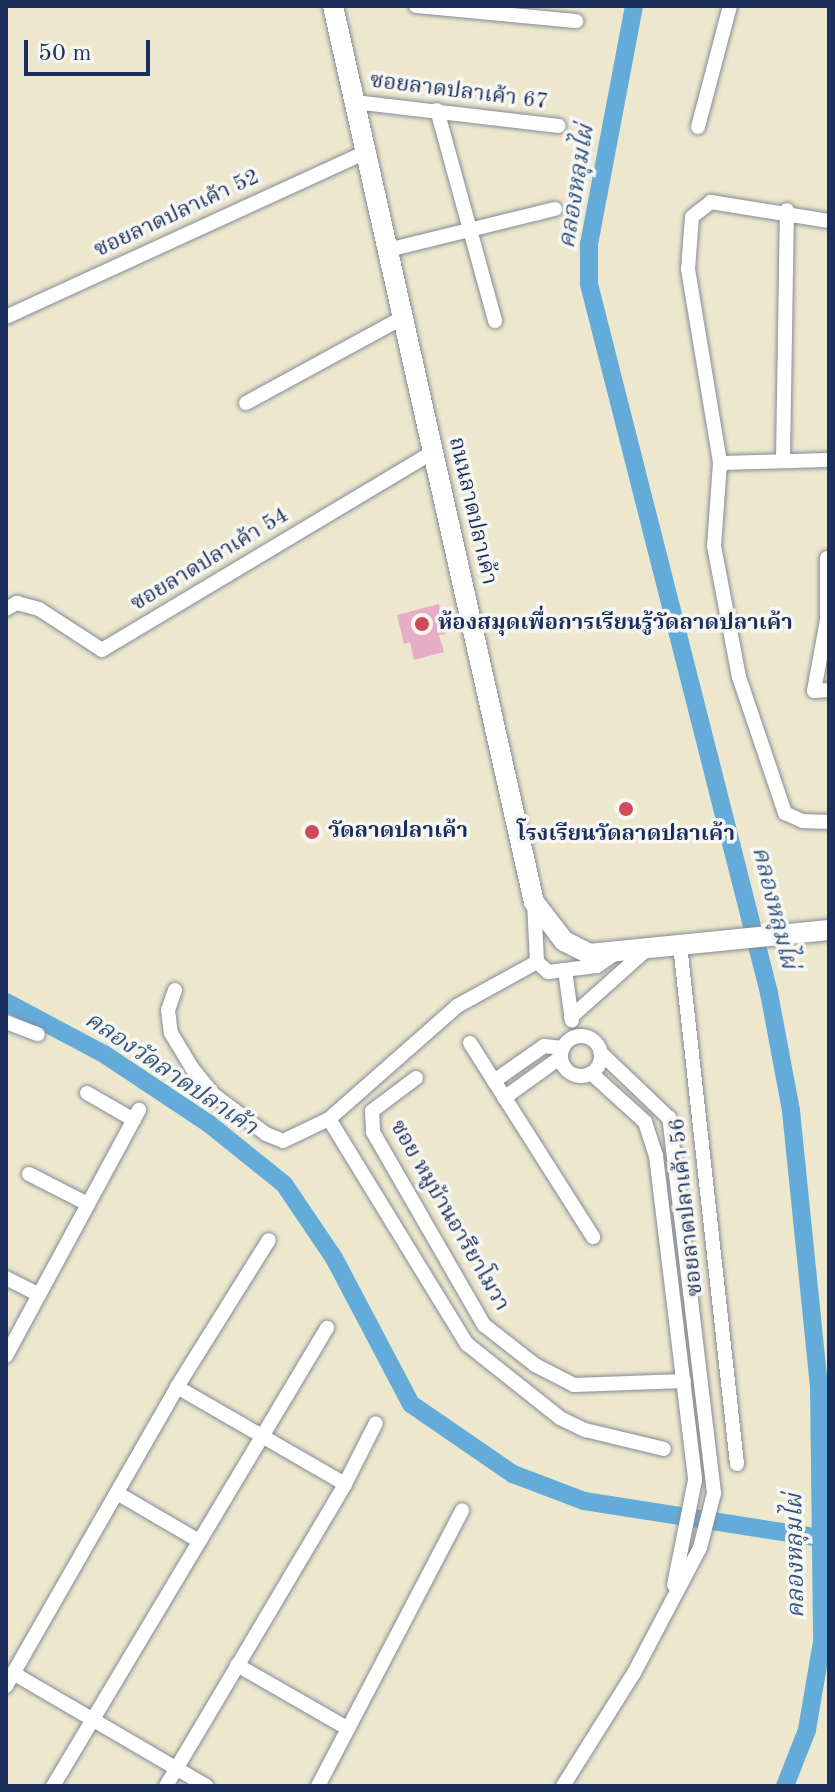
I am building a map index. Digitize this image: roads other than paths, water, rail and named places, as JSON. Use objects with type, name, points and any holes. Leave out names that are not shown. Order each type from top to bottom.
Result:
[{"type":"main road","name":"ถนนลาดปลาเค้า","points":[[333,6],[534,902],[572,948],[613,955],[739,936],[829,930]]},
{"type":"street","points":[[416,6],[544,14],[576,21]]},
{"type":"street","points":[[698,127],[730,6]]},
{"type":"street","name":"ซอยลาดปลาเค้า 67","points":[[355,102],[559,126]]},
{"type":"street","points":[[437,110],[465,228],[495,321]]},
{"type":"street","name":"ซอยลาดปลาเค้า 52","points":[[6,317],[366,152]]},
{"type":"street","points":[[829,221],[787,210],[711,202],[692,217],[688,269],[720,463],[714,546],[739,677],[785,813],[802,821],[829,822]]},
{"type":"street","points":[[388,250],[465,228],[555,209]]},
{"type":"street","points":[[783,460],[787,210]]},
{"type":"street","points":[[246,403],[404,317]]},
{"type":"street","name":"ซอยลาดปลาเค้า 54","points":[[6,609],[17,603],[39,609],[102,650],[434,451]]},
{"type":"street","points":[[720,463],[829,460]]},
{"type":"street","points":[[827,558],[827,620],[814,691],[829,690]]},
{"type":"street","points":[[534,902],[537,962],[548,972],[597,966],[613,955]]},
{"type":"street","name":"ซอยลาดปลาเค้า 56","points":[[680,945],[737,1464]]},
{"type":"street","points":[[571,1017],[645,951]]},
{"type":"street","points":[[175,990],[168,1010],[171,1033],[213,1094],[266,1134],[283,1141],[329,1119],[457,1006],[537,962]]},
{"type":"street","points":[[565,970],[571,1017],[566,1047],[571,1074],[591,1073],[645,1122],[656,1156],[684,1381],[694,1492],[670,1600]]},
{"type":"street","points":[[6,1022],[38,1034]]},
{"type":"street","points":[[494,1081],[544,1046],[566,1047],[591,1039],[601,1053],[669,1118],[714,1493],[700,1548],[634,1673],[563,1786]]},
{"type":"street","points":[[470,1043],[593,1237]]},
{"type":"street","points":[[504,1098],[566,1047]]},
{"type":"street","points":[[591,1073],[601,1053]]},
{"type":"street","name":"ซอย หมูบ้านอารียาโมวา","points":[[416,1078],[372,1111],[373,1132],[484,1325],[535,1365],[574,1385],[684,1381]]},
{"type":"street","points":[[6,1356],[136,1115],[87,1093]]},
{"type":"street","points":[[329,1119],[467,1344],[560,1418],[585,1430],[664,1449]]},
{"type":"street","points":[[29,1174],[88,1204]]},
{"type":"street","points":[[206,1786],[92,1720],[10,1680],[177,1387],[269,1240]]},
{"type":"street","points":[[6,1278],[39,1295]]},
{"type":"street","points":[[53,1786],[327,1328]]},
{"type":"street","points":[[177,1387],[345,1484]]},
{"type":"street","points":[[166,1786],[345,1484],[376,1423]]},
{"type":"street","points":[[117,1493],[199,1541]]},
{"type":"street","points":[[318,1786],[462,1510]]},
{"type":"street","points":[[237,1665],[347,1728]]},
{"type":"waterway","name":"คลองหลุมไผ่","points":[[634,6],[589,244],[589,284],[769,993],[791,1111],[819,1385],[822,1642],[807,1730],[785,1786]]},
{"type":"waterway","name":"คลองวัดลาดปลาเค้า","points":[[6,1002],[104,1054],[208,1123],[284,1184],[334,1258],[411,1404],[513,1474],[584,1501],[820,1538]]},
{"type":"place","name":"ห้องสมุดเพื่อการเรียนรู้วัดลาดปลาเค้า","points":[[422,624]]},
{"type":"place","name":"โรงเรียนวัดลาดปลาเค้า","points":[[626,809]]},
{"type":"place","name":"วัดลาดปลาเค้า","points":[[312,832]]}]
